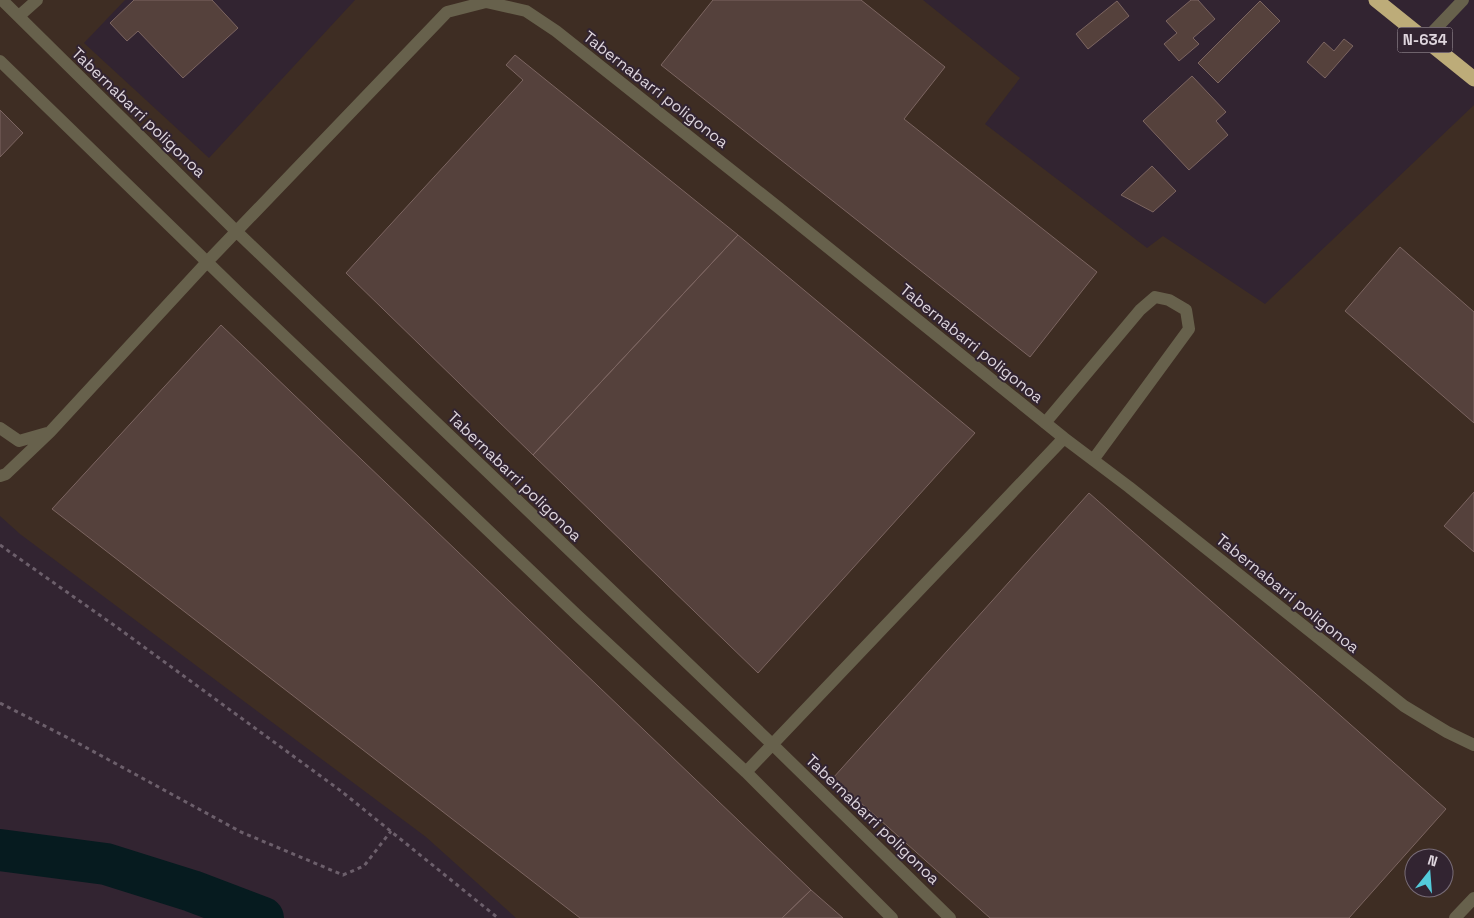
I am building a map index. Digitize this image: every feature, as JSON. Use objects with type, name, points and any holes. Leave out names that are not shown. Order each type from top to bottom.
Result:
[{"type":"highway","name":"N-634","points":[[1376,0],[1474,79]]},
{"type":"street","name":"Tabernabarri poligonoa","points":[[2,0],[237,232],[772,744],[950,918]]},
{"type":"street","points":[[18,16],[38,0]]},
{"type":"street","points":[[1425,40],[1463,0]]},
{"type":"street","name":"Tabernabarri poligonoa","points":[[0,476],[6,474],[50,432],[207,262],[448,12],[486,2],[526,11],[572,43],[1045,423],[1404,706],[1447,732],[1474,745]]},
{"type":"street","points":[[0,61],[207,262],[578,616],[746,772],[892,918]]},
{"type":"street","points":[[1045,423],[1140,310],[1155,297],[1169,300],[1186,310],[1189,329],[1093,460]]},
{"type":"street","points":[[0,428],[19,441],[50,432]]},
{"type":"street","points":[[746,772],[1064,438]]},
{"type":"street","points":[[1455,918],[1474,898]]},
{"type":"path","points":[[0,545],[118,628],[341,791],[498,918]]},
{"type":"path","points":[[0,703],[241,832],[343,875],[364,866],[391,831]]},
{"type":"shaded area","points":[[0,0],[125,0],[84,43],[209,158],[355,0],[923,0],[1020,78],[985,124],[1147,248],[1163,236],[1265,304],[1474,105],[1474,918],[516,918],[426,837],[20,534],[0,516]]},
{"type":"building","points":[[134,0],[212,0],[238,28],[183,78],[138,31],[127,41],[110,23]]},
{"type":"building","points":[[713,0],[861,0],[945,67],[904,119],[1097,272],[1030,357],[661,65]]},
{"type":"building","points":[[1191,0],[1198,0],[1215,19],[1193,38],[1199,44],[1179,61],[1164,44],[1177,33],[1166,21]]},
{"type":"building","points":[[1117,1],[1129,16],[1088,49],[1076,34]]},
{"type":"building","points":[[1260,1],[1280,21],[1218,83],[1198,63]]},
{"type":"building","points":[[1344,39],[1353,46],[1325,78],[1307,62],[1324,42],[1334,51]]},
{"type":"building","points":[[515,55],[738,235],[533,455],[346,273],[523,80],[506,65]]},
{"type":"building","points":[[1192,76],[1226,112],[1216,121],[1228,135],[1189,170],[1143,121]]},
{"type":"building","points":[[0,110],[23,133],[0,157]]},
{"type":"building","points":[[1152,166],[1176,191],[1153,212],[1121,195]]},
{"type":"building","points":[[738,235],[975,433],[758,673],[533,455]]},
{"type":"building","points":[[1400,247],[1474,312],[1474,423],[1345,311]]},
{"type":"building","points":[[221,325],[811,890],[782,918],[580,918],[52,509]]},
{"type":"building","points":[[1474,492],[1474,552],[1444,526]]},
{"type":"building","points":[[1089,493],[1446,809],[1411,848],[1404,848],[1404,856],[1349,918],[990,918],[833,778]]},
{"type":"building","points":[[811,890],[843,918],[782,918]]},
{"type":"waterway","points":[[0,850],[106,864],[192,891],[263,918]]}]
